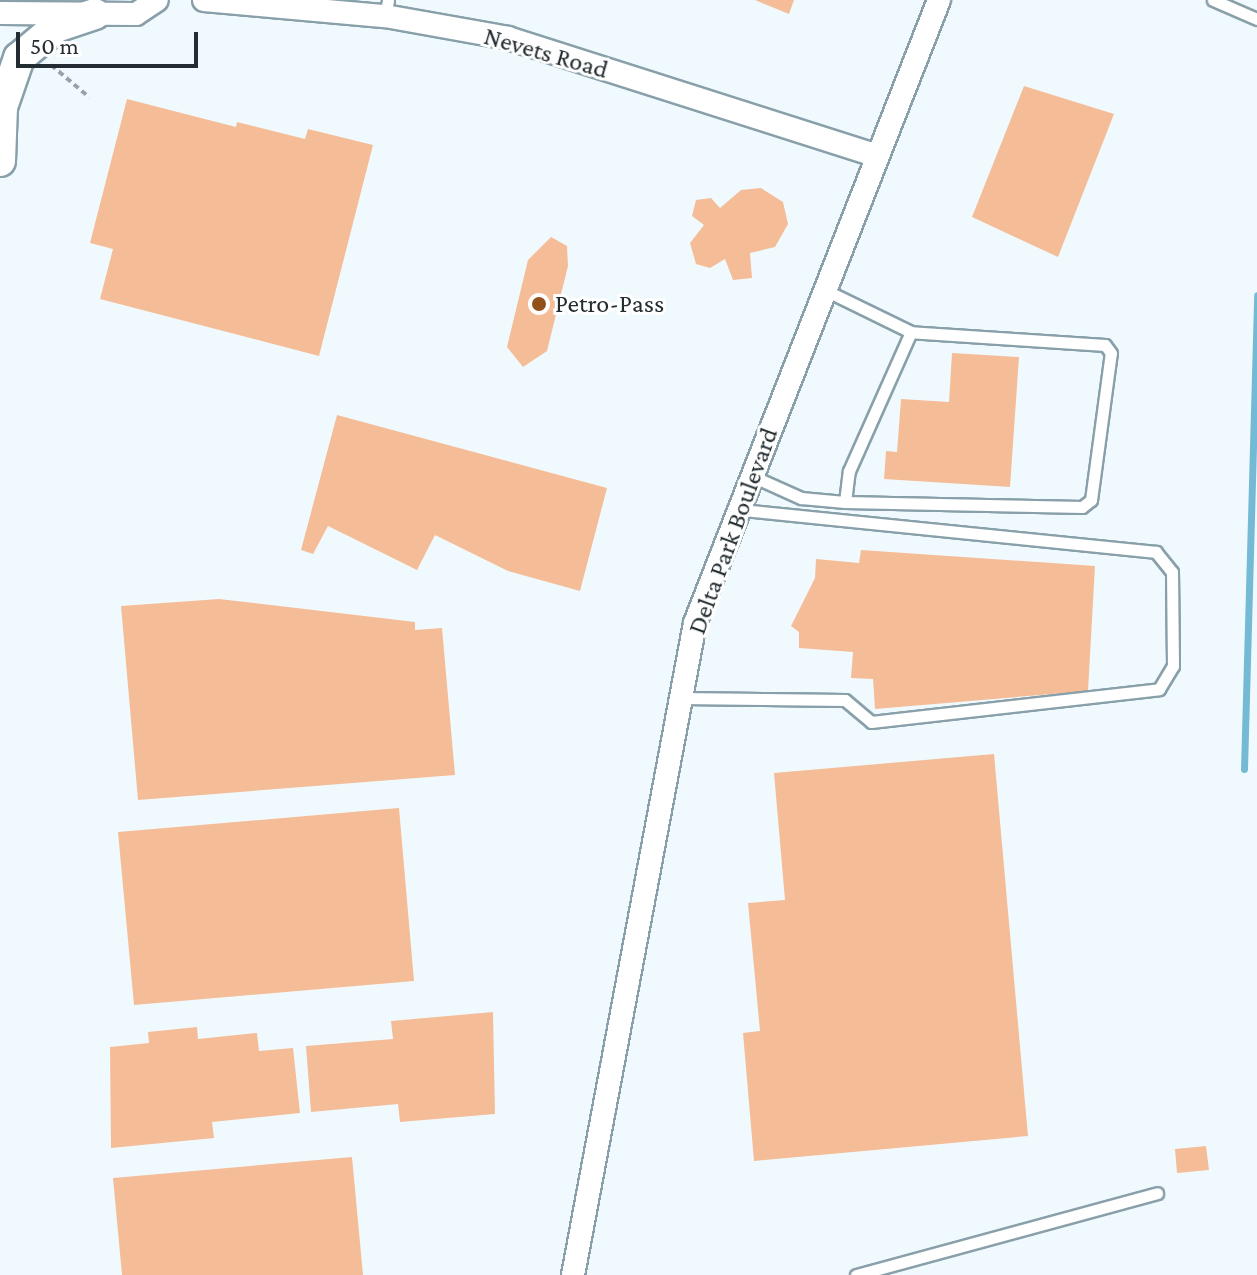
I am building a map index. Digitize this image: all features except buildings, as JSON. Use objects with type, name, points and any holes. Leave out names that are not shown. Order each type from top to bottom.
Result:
[{"type":"main road","points":[[0,161],[2,107],[19,58],[56,27],[95,14]]},
{"type":"street","points":[[0,13],[136,14],[157,0]]},
{"type":"street","name":"Nevets Road","points":[[204,0],[386,8],[508,38],[877,156]]},
{"type":"street","name":"Delta Park Boulevard","points":[[573,1275],[695,623],[939,0]]},
{"type":"lane","points":[[1213,0],[1257,19]]},
{"type":"lane","points":[[752,476],[801,498],[845,502],[1082,507],[1091,500],[1111,353],[1105,345],[911,332],[825,290]]},
{"type":"lane","points":[[845,502],[849,471],[911,332]]},
{"type":"lane","points":[[681,698],[845,700],[871,722],[1159,689],[1173,666],[1172,572],[1156,552],[739,510]]},
{"type":"lane","points":[[856,1275],[1157,1193]]},
{"type":"path","points":[[45,59],[89,97]]},
{"type":"waterway","points":[[1244,769],[1257,295]]},
{"type":"place","name":"Petro-Pass","points":[[539,304]]}]
